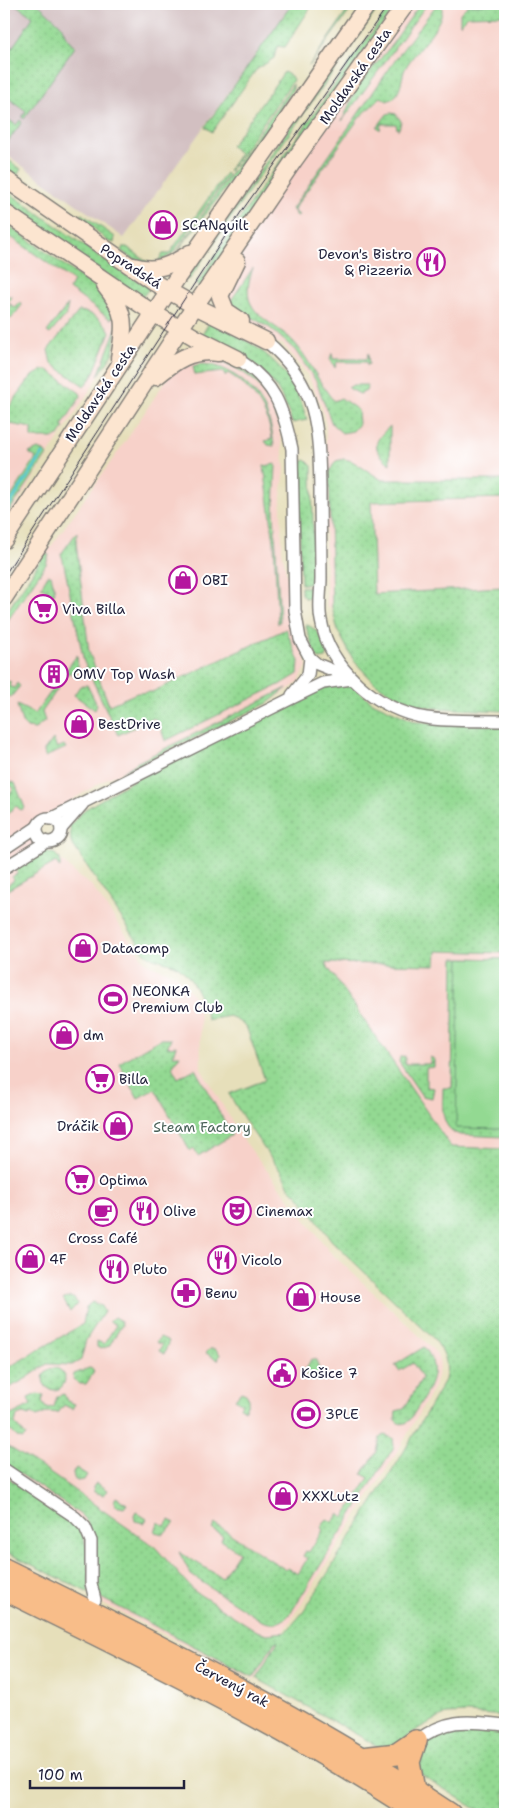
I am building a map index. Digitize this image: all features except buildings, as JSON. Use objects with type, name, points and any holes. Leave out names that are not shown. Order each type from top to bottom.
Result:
[{"type":"highway","name":"Červený rak","points":[[4,1569],[110,1621],[282,1710],[450,1814]]},
{"type":"highway","name":"Červený rak","points":[[4,1589],[189,1681],[353,1772],[420,1814]]},
{"type":"highway","points":[[95,1600],[110,1621]]},
{"type":"highway","points":[[362,1758],[397,1754],[416,1740]]},
{"type":"highway","points":[[414,1790],[409,1762],[416,1740]]},
{"type":"street","name":"Moldavská cesta","points":[[4,540],[153,313],[368,4]]},
{"type":"street","name":"Moldavská cesta","points":[[4,598],[195,306],[237,247],[295,159],[406,4]]},
{"type":"street","name":"Popradská","points":[[4,178],[125,264],[195,306],[266,341]]},
{"type":"street","name":"Popradská","points":[[4,212],[180,330],[238,358]]},
{"type":"street","name":"Moldavská cesta","points":[[125,264],[144,269],[160,268],[170,265],[198,247]]},
{"type":"street","name":"Moldavská cesta","points":[[237,247],[237,262],[222,290],[221,301],[228,313],[253,329],[266,341]]},
{"type":"street","name":"Popradská","points":[[98,276],[118,303],[123,317],[124,331],[118,366]]},
{"type":"street","points":[[266,341],[285,358],[302,380],[311,400],[317,422],[320,479],[320,616],[333,650],[353,679]]},
{"type":"street","name":"Moldavská cesta","points":[[142,388],[176,361],[190,354],[206,351],[238,358]]},
{"type":"street","points":[[238,358],[267,382],[279,401],[288,428],[292,449],[295,610],[300,639],[310,658],[308,675],[288,700]]},
{"type":"street","points":[[323,683],[333,670],[333,650]]},
{"type":"street","points":[[310,658],[353,679],[380,701],[408,713],[445,720],[505,721]]},
{"type":"street","points":[[4,849],[37,827],[42,821],[83,803],[167,758],[323,683],[353,679]]},
{"type":"street","points":[[4,868],[46,842],[56,840],[61,829],[83,803]]},
{"type":"street","points":[[50,819],[57,822],[61,829]]},
{"type":"street","points":[[37,827],[39,838],[46,842]]},
{"type":"street","points":[[4,1470],[75,1517],[86,1527],[91,1541],[91,1583],[95,1600]]},
{"type":"street","points":[[416,1740],[429,1731],[447,1724],[466,1722],[505,1725]]},
{"type":"shaded area","points":[[4,4],[292,4],[124,238],[4,153],[6,144],[4,142]]},
{"type":"shaded area","points":[[408,4],[505,4],[505,610],[327,607],[325,521],[326,425],[322,407],[308,375],[283,344],[266,341],[224,308],[238,258],[295,159]]},
{"type":"shaded area","points":[[4,222],[107,296],[116,310],[113,354],[4,524]]},
{"type":"shaded area","points":[[187,358],[228,359],[261,385],[278,417],[285,469],[281,497],[282,551],[287,576],[289,605],[307,666],[298,683],[268,703],[139,766],[108,778],[29,826],[42,850],[55,854],[80,878],[91,885],[146,963],[176,975],[194,996],[200,1016],[201,1069],[242,1138],[330,1252],[428,1344],[437,1354],[440,1364],[434,1387],[398,1451],[254,1679],[95,1600],[4,1469],[4,613],[127,439],[170,374]]},
{"type":"shaded area","points":[[437,951],[505,953],[505,1149],[451,1147],[325,963],[436,965]]},
{"type":"green space","points":[[15,4],[38,4],[61,25],[66,37],[75,47],[24,119],[22,117],[26,111],[4,95],[4,60],[33,17]]},
{"type":"green space","points":[[292,4],[313,4],[285,47],[277,46],[274,58],[256,70],[212,132],[205,127]]},
{"type":"green space","points":[[355,4],[309,66],[350,7]]},
{"type":"green space","points":[[375,4],[381,4],[249,191],[189,280],[186,278]]},
{"type":"green space","points":[[392,4],[397,4],[200,287],[196,285],[256,195]]},
{"type":"green space","points":[[420,4],[427,4],[342,121],[357,87],[390,47]]},
{"type":"green space","points":[[437,4],[441,4],[440,19],[409,62],[398,92],[392,99],[387,101],[381,97],[360,117],[295,207],[294,211],[299,215],[297,216],[292,209],[403,49]]},
{"type":"green space","points":[[505,4],[505,15],[468,16],[460,24],[460,13],[468,5]]},
{"type":"green space","points":[[284,72],[291,76],[293,80],[229,172],[240,153],[231,146]]},
{"type":"green space","points":[[293,84],[293,89],[260,143],[176,253]]},
{"type":"green space","points":[[387,114],[396,114],[401,121],[399,129],[397,129],[396,124],[381,124],[380,130],[377,127]]},
{"type":"green space","points":[[4,116],[16,125],[20,120],[22,122],[4,147]]},
{"type":"green space","points":[[4,157],[21,169],[16,177],[4,168]]},
{"type":"green space","points":[[226,173],[228,175],[173,253],[158,261],[163,254],[169,254]]},
{"type":"green space","points":[[4,189],[126,275],[150,287],[141,299],[4,207]]},
{"type":"green space","points":[[82,214],[115,237],[114,243],[107,241],[81,216]]},
{"type":"green space","points":[[4,222],[107,296],[118,315],[110,319],[69,289],[73,281],[4,232]]},
{"type":"green space","points":[[123,247],[127,247],[153,266],[145,266],[121,251]]},
{"type":"green space","points":[[253,268],[248,289],[253,308],[293,341],[334,401],[341,398],[358,410],[359,424],[353,431],[342,433],[332,424],[316,381],[295,350],[270,328],[235,308],[230,302]]},
{"type":"green space","points":[[8,296],[12,296],[8,302],[15,308],[21,302],[22,305],[11,319],[4,314],[11,305],[4,301]]},
{"type":"green space","points":[[68,304],[66,315],[50,334],[47,332]]},
{"type":"green space","points":[[79,311],[97,318],[105,324],[110,332],[92,377],[84,386],[51,363],[48,350]]},
{"type":"green space","points":[[210,321],[244,339],[271,358],[292,384],[307,420],[292,423],[286,405],[269,378],[246,359],[202,335]]},
{"type":"green space","points":[[116,328],[113,354],[98,376]]},
{"type":"green space","points":[[332,353],[333,359],[367,359],[368,353],[369,364],[367,366],[367,362],[337,362],[335,368],[330,359]]},
{"type":"green space","points":[[205,354],[233,365],[254,378],[269,397],[280,426],[268,398],[256,382],[232,366]]},
{"type":"green space","points":[[200,364],[219,367],[227,371],[252,390],[259,398],[268,415],[274,446],[268,445],[265,441],[272,439],[270,428],[263,410],[252,393],[228,373],[225,376],[223,372],[195,375],[193,366]]},
{"type":"green space","points":[[43,370],[48,370],[80,393],[81,396],[62,426],[64,428],[59,436],[32,438],[32,428],[4,423],[4,414],[31,377]]},
{"type":"green space","points":[[353,385],[368,385],[366,391],[360,394],[348,388]]},
{"type":"green space","points":[[390,426],[390,464],[380,454],[376,445],[380,436]]},
{"type":"green space","points":[[38,449],[44,451],[47,455],[4,519],[4,508],[36,458],[29,453]]},
{"type":"green space","points":[[344,459],[352,461],[382,480],[505,480],[505,498],[371,502],[374,594],[502,587],[502,553],[505,553],[505,711],[435,708],[420,705],[389,692],[375,683],[354,661],[338,631],[332,607],[329,472],[336,461]]},
{"type":"green space","points":[[306,460],[312,466],[314,584],[301,584],[298,466],[300,462]]},
{"type":"green space","points":[[276,464],[274,512],[280,621],[278,624],[274,542],[264,466]]},
{"type":"green space","points":[[77,532],[76,542],[89,652],[109,705],[137,693],[152,692],[286,629],[299,661],[298,674],[165,741],[160,725],[154,718],[118,735],[84,662],[61,554]]},
{"type":"green space","points":[[45,553],[49,555],[46,564],[4,626],[4,616]]},
{"type":"green space","points":[[48,575],[51,575],[55,590],[54,594],[41,587]]},
{"type":"green space","points":[[301,587],[314,587],[311,598],[305,598],[301,594]]},
{"type":"green space","points":[[305,624],[314,629],[320,636],[328,653],[326,658],[319,659],[316,656]]},
{"type":"green space","points":[[77,655],[78,668],[75,676],[69,672],[42,712],[45,721],[35,729],[27,728],[22,723],[17,705],[35,714]]},
{"type":"green space","points":[[4,680],[11,682],[9,686],[15,688],[17,683],[20,686],[11,697],[8,696],[4,689]]},
{"type":"green space","points":[[349,683],[372,702],[416,722],[505,726],[505,953],[437,951],[436,965],[325,963],[451,1147],[505,1149],[505,1716],[467,1713],[447,1714],[421,1727],[393,1747],[381,1748],[256,1678],[278,1641],[275,1642],[253,1677],[101,1598],[97,1590],[88,1523],[81,1515],[4,1463],[4,1444],[41,1467],[155,1547],[194,1591],[257,1631],[267,1634],[286,1632],[304,1611],[399,1460],[445,1380],[447,1368],[445,1358],[434,1339],[332,1241],[289,1186],[229,1094],[265,1080],[246,1026],[230,1016],[207,1020],[201,998],[187,976],[177,966],[153,958],[145,953],[71,842],[70,825],[84,810],[130,782],[332,684]]},
{"type":"green space","points":[[87,685],[97,705],[95,710],[74,695],[80,686]]},
{"type":"green space","points":[[287,688],[268,703],[121,773],[138,762]]},
{"type":"green space","points":[[53,739],[57,748],[64,745],[66,748],[45,757],[44,751]]},
{"type":"green space","points":[[11,782],[15,783],[25,808],[21,810],[16,806],[4,817],[4,804],[14,788],[8,784]]},
{"type":"green space","points":[[42,850],[55,854],[60,859],[60,868],[56,862],[4,892],[4,884],[8,885],[14,880],[12,877],[18,873],[16,870],[26,858]]},
{"type":"green space","points":[[454,958],[505,959],[505,1137],[460,1135],[453,1132],[445,1122],[443,1088],[452,1088]]},
{"type":"green space","points":[[460,958],[505,959],[505,1129],[456,1128]]},
{"type":"green space","name":"Steam Factory","points":[[160,1039],[171,1039],[167,1047],[176,1046],[173,1055],[180,1055],[172,1067],[178,1078],[195,1069],[232,1135],[198,1156],[194,1149],[190,1151],[155,1089],[138,1098],[119,1063]]},
{"type":"green space","points":[[405,1056],[405,1064],[430,1064],[430,1057],[434,1059],[434,1067],[426,1068],[426,1087],[434,1088],[432,1098],[422,1096],[399,1062],[400,1057]]},
{"type":"green space","points":[[70,1297],[75,1299],[77,1304],[70,1312],[63,1299]]},
{"type":"green space","points":[[92,1302],[101,1306],[104,1312],[86,1340],[81,1360],[72,1365],[47,1364],[4,1391],[4,1370],[83,1324],[86,1307]]},
{"type":"green space","points":[[114,1317],[121,1321],[122,1325],[109,1346],[101,1349],[97,1347],[97,1341],[104,1344],[116,1325],[109,1321]]},
{"type":"green space","points":[[160,1337],[169,1341],[164,1354],[159,1351],[162,1345],[156,1342]]},
{"type":"green space","points":[[424,1347],[433,1366],[433,1375],[426,1393],[410,1420],[400,1424],[395,1420],[396,1411],[404,1409],[422,1378],[413,1363],[399,1371],[395,1365]]},
{"type":"green space","points":[[210,1349],[215,1349],[220,1354],[218,1360],[206,1353]]},
{"type":"green space","points":[[311,1359],[316,1360],[320,1372],[313,1377],[307,1377],[305,1371]]},
{"type":"green space","points":[[54,1368],[62,1371],[65,1379],[62,1387],[54,1390],[46,1387],[43,1379],[46,1371]]},
{"type":"green space","points":[[89,1368],[93,1369],[94,1372],[86,1384],[80,1384],[73,1379],[74,1374]]},
{"type":"green space","points":[[241,1392],[246,1394],[249,1399],[245,1410],[240,1407],[242,1404],[235,1399]]},
{"type":"green space","points":[[37,1394],[44,1395],[42,1402],[46,1408],[54,1407],[57,1396],[64,1394],[67,1401],[75,1404],[72,1409],[64,1405],[58,1413],[48,1412],[37,1417],[31,1413],[29,1416],[23,1414],[17,1416],[15,1424],[26,1436],[22,1439],[11,1431],[4,1433],[4,1430],[10,1425],[9,1418],[4,1416],[4,1411],[9,1416],[31,1405],[28,1398]]},
{"type":"green space","points":[[384,1435],[393,1438],[394,1447],[286,1618],[275,1623],[262,1621],[191,1575],[179,1552],[222,1578],[239,1552],[221,1540],[223,1536],[212,1529],[215,1524],[286,1570],[288,1568],[298,1574],[307,1559],[303,1556],[306,1551],[309,1552],[323,1530],[321,1528],[327,1519],[333,1522],[338,1514],[344,1517],[369,1478],[362,1474],[377,1452],[380,1438]]},
{"type":"green space","points":[[76,1468],[87,1475],[84,1480],[79,1481],[74,1478],[73,1473]]},
{"type":"green space","points":[[4,1475],[73,1521],[79,1529],[88,1555],[89,1593],[4,1551]]},
{"type":"green space","points":[[96,1483],[107,1490],[104,1495],[94,1492],[93,1487]]},
{"type":"green space","points":[[116,1497],[127,1504],[124,1508],[115,1506],[114,1501]]},
{"type":"green space","points":[[136,1512],[147,1519],[144,1523],[135,1521],[134,1516]]},
{"type":"green space","points":[[169,1520],[175,1523],[163,1534],[155,1532],[158,1522],[165,1526]]},
{"type":"green space","points":[[457,1729],[505,1731],[505,1814],[484,1814],[414,1770],[424,1747],[432,1737],[439,1733]]},
{"type":"waterway","points":[[4,513],[43,454]]},
{"type":"tram line","points":[[4,576],[241,212],[389,4]]},
{"type":"place","name":"SCANquilt","points":[[163,225]]},
{"type":"place","name":"Devon's Bistro & Pizzeria","points":[[431,262]]},
{"type":"place","name":"OBI","points":[[183,580]]},
{"type":"place","name":"Viva Billa","points":[[43,609]]},
{"type":"place","name":"OMV Top Wash","points":[[54,674]]},
{"type":"place","name":"BestDrive","points":[[79,724]]},
{"type":"place","name":"Datacomp","points":[[83,948]]},
{"type":"place","name":"NEONKA Premium Club","points":[[113,999]]},
{"type":"place","name":"dm","points":[[64,1035]]},
{"type":"place","name":"Billa","points":[[100,1079]]},
{"type":"place","name":"Dráčik","points":[[118,1126]]},
{"type":"place","name":"Optima","points":[[80,1180]]},
{"type":"place","name":"Olive","points":[[144,1211]]},
{"type":"place","name":"Cinemax","points":[[237,1211]]},
{"type":"place","name":"Cross Café","points":[[103,1212]]},
{"type":"place","name":"4F","points":[[30,1259]]},
{"type":"place","name":"Vicolo","points":[[222,1260]]},
{"type":"place","name":"Pluto","points":[[114,1269]]},
{"type":"place","name":"Benu","points":[[186,1293]]},
{"type":"place","name":"House","points":[[301,1297]]},
{"type":"place","name":"Košice 7","points":[[282,1373]]},
{"type":"place","name":"3PLE","points":[[306,1414]]},
{"type":"place","name":"XXXLutz","points":[[283,1496]]}]
